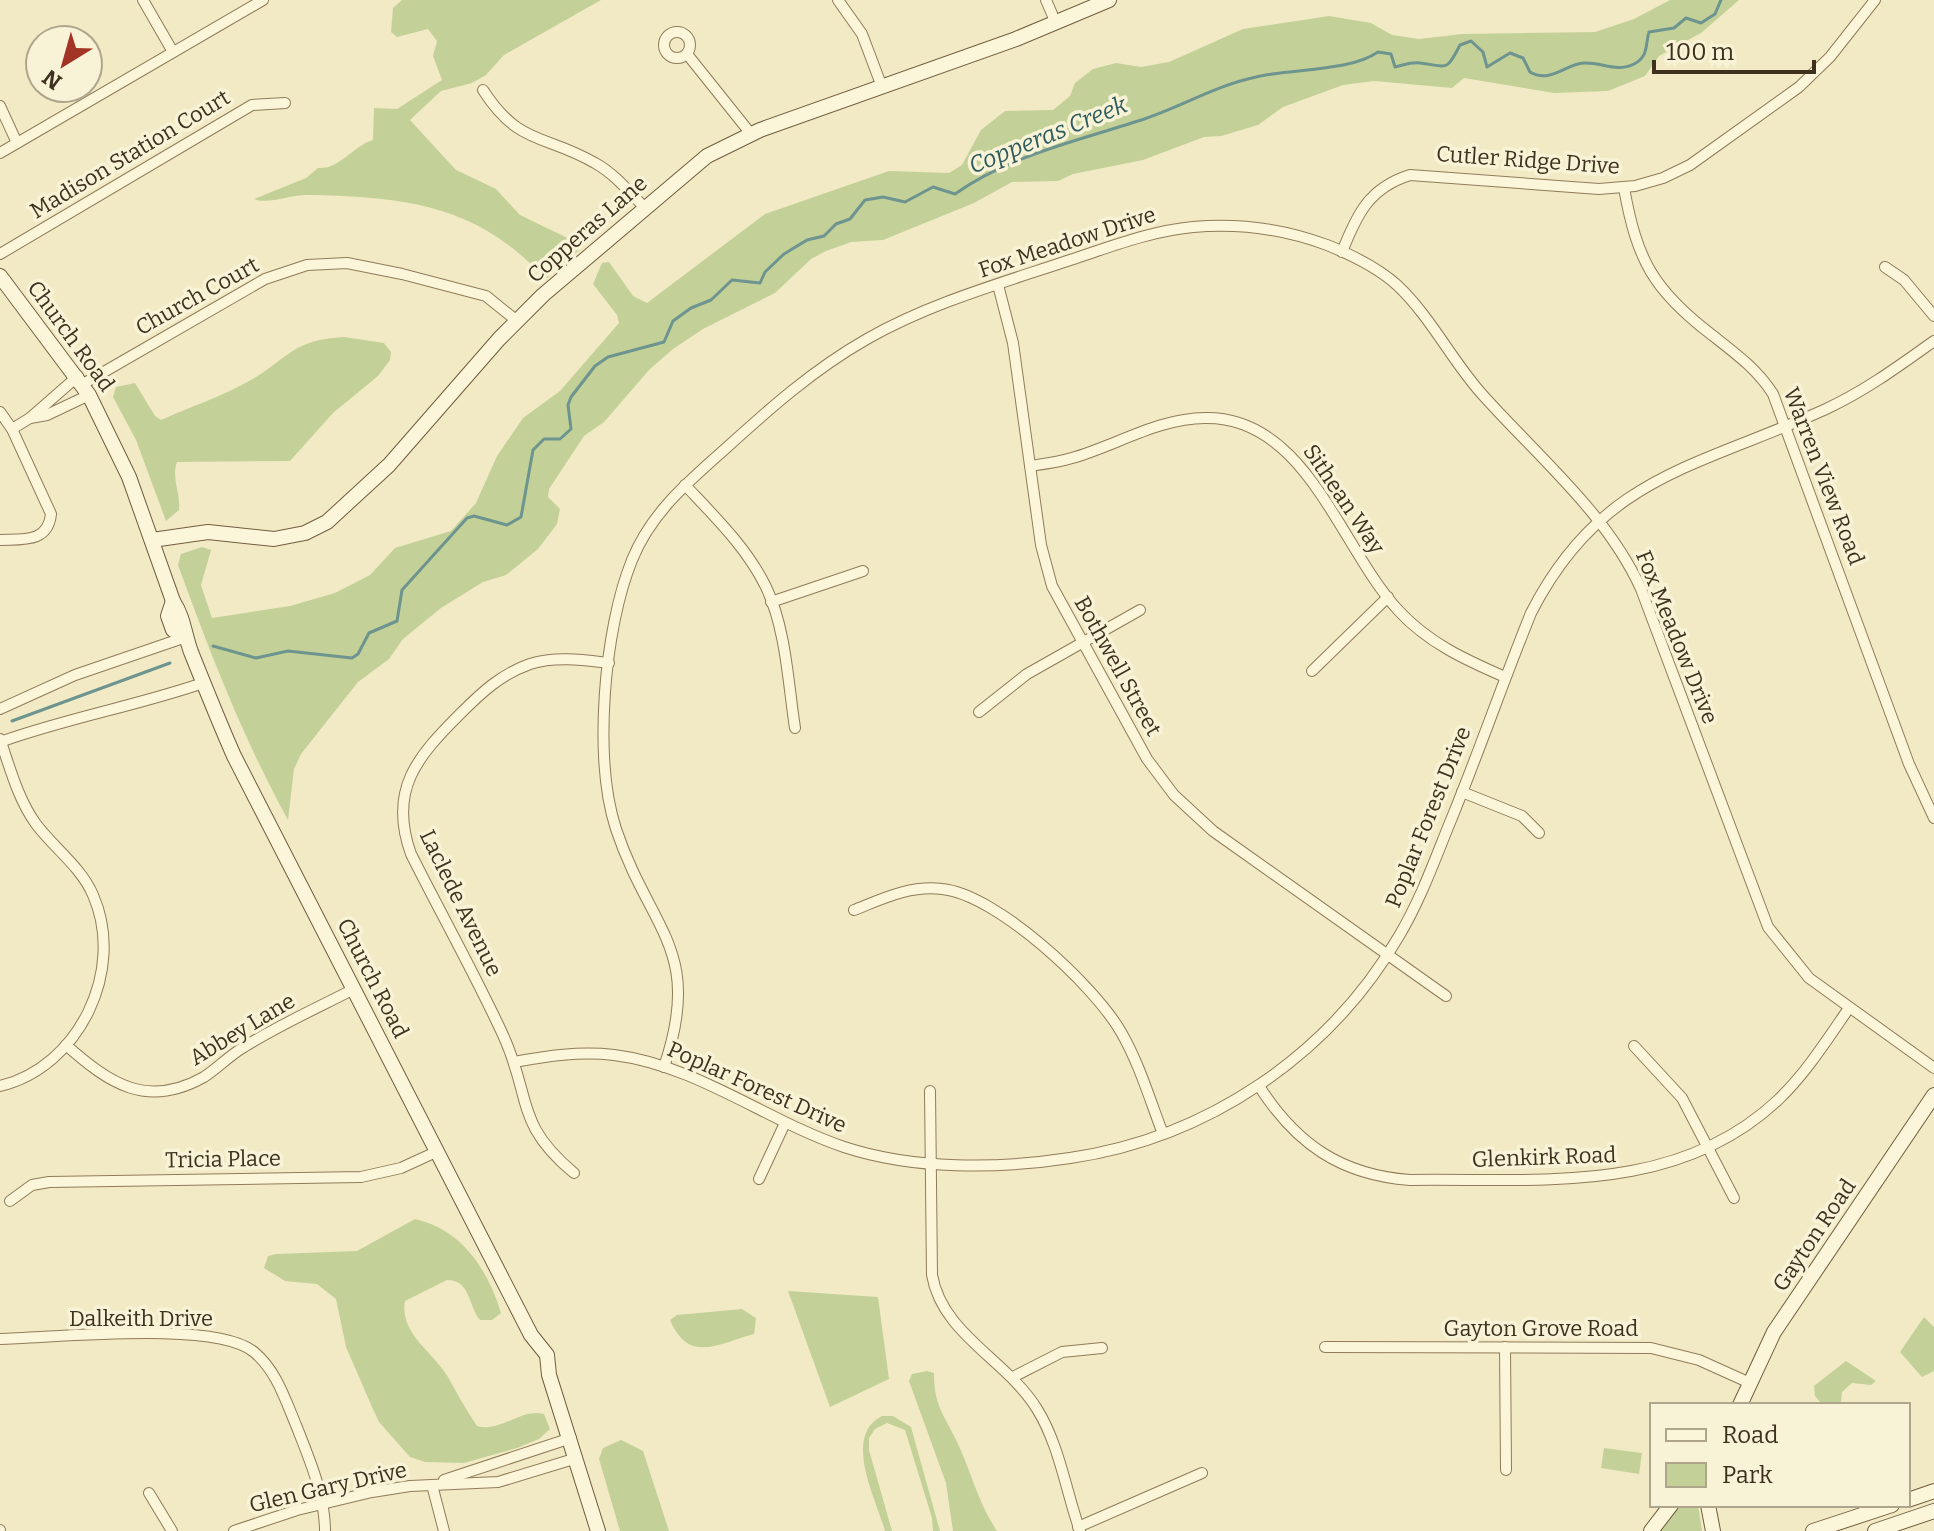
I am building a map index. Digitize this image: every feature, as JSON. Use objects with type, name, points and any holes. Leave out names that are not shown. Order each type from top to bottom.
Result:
[{"type":"main road","name":"Copperas Lane","points":[[152,540],[208,532],[274,539],[305,533],[327,522],[389,465],[517,321],[696,164],[751,134],[1109,0]]},
{"type":"main road","name":"Church Road","points":[[0,276],[83,385],[119,452],[173,601],[168,616],[173,630],[186,637],[234,756],[531,1335],[535,1360],[549,1375],[571,1438],[598,1531]]},
{"type":"main road","name":"Gayton Road","points":[[1743,1398],[1774,1332],[1934,1095]]},
{"type":"main road","points":[[1910,1499],[1934,1491]]},
{"type":"main road","points":[[1651,1531],[1669,1507]]},
{"type":"main road","points":[[1708,1507],[1713,1531]]},
{"type":"main road","points":[[1813,1531],[1886,1507]]},
{"type":"main road","points":[[1875,1531],[1934,1511]]},
{"type":"street","points":[[143,0],[173,52]]},
{"type":"street","points":[[0,153],[263,0]]},
{"type":"street","points":[[838,0],[862,34],[882,87]]},
{"type":"street","points":[[1046,0],[1055,21]]},
{"type":"street","name":"Cutler Ridge Drive","points":[[1342,252],[1366,201],[1390,181],[1410,175],[1586,189],[1624,188],[1647,183],[1690,165],[1776,105],[1812,75],[1875,0]]},
{"type":"street","points":[[687,54],[751,134]]},
{"type":"street","points":[[483,90],[496,111],[513,127],[595,163],[646,209]]},
{"type":"street","name":"Madison Station Court","points":[[0,254],[252,105],[285,103]]},
{"type":"street","points":[[0,106],[17,143]]},
{"type":"street","name":"Warren View Road","points":[[1624,188],[1635,243],[1652,278],[1680,311],[1754,368],[1773,394],[1909,764],[1934,818]]},
{"type":"street","name":"Fox Meadow Drive","points":[[664,1067],[677,1027],[680,982],[672,950],[626,858],[612,813],[603,749],[609,663],[631,562],[653,520],[685,485],[779,401],[850,349],[919,314],[998,285],[1149,234],[1191,227],[1263,229],[1342,252],[1376,269],[1401,288],[1481,393],[1598,521],[1625,556],[1641,589],[1759,911],[1792,961],[1849,1008],[1934,1068]]},
{"type":"street","name":"Church Court","points":[[83,385],[265,279],[307,265],[347,263],[486,296],[517,321]]},
{"type":"street","points":[[1885,267],[1904,280],[1934,316]]},
{"type":"street","name":"Bothwell Street","points":[[998,285],[1013,343],[1044,559],[1058,600],[1147,759],[1186,807],[1213,831],[1446,996]]},
{"type":"street","name":"Poplar Forest Drive","points":[[514,1062],[587,1053],[630,1057],[664,1067],[785,1123],[864,1153],[931,1162],[1049,1161],[1110,1151],[1200,1119],[1259,1086],[1319,1037],[1365,987],[1388,955],[1425,886],[1505,677],[1542,591],[1572,548],[1624,499],[1661,476],[1786,426],[1862,390],[1934,341]]},
{"type":"street","points":[[30,418],[47,415],[83,385]]},
{"type":"street","points":[[12,429],[83,385]]},
{"type":"street","points":[[0,412],[12,429],[49,506],[51,522],[37,538],[0,540]]},
{"type":"street","name":"Sithean Way","points":[[1030,466],[1070,459],[1190,419],[1240,423],[1264,433],[1289,452],[1388,597],[1435,642],[1505,677]]},
{"type":"street","points":[[685,485],[744,552],[771,602],[795,728]]},
{"type":"street","points":[[771,602],[863,571]]},
{"type":"street","points":[[1312,671],[1388,597]]},
{"type":"street","points":[[979,712],[1027,674],[1140,610]]},
{"type":"street","points":[[0,709],[75,675],[186,637]]},
{"type":"street","name":"Laclede Avenue","points":[[574,1173],[548,1150],[533,1130],[514,1062],[411,854],[403,830],[404,796],[422,754],[503,676],[545,661],[609,663]]},
{"type":"street","points":[[0,1086],[30,1074],[66,1045],[92,1006],[101,977],[103,951],[99,913],[86,882],[25,807],[0,741],[61,721],[157,699],[203,683]]},
{"type":"street","points":[[1462,792],[1522,816],[1539,833]]},
{"type":"street","points":[[854,910],[891,895],[930,888],[957,891],[997,908],[1088,991],[1111,1017],[1131,1051],[1163,1134]]},
{"type":"street","name":"Abbey Lane","points":[[66,1045],[114,1083],[141,1091],[180,1088],[208,1075],[248,1044],[354,989]]},
{"type":"street","name":"Glenkirk Road","points":[[1259,1086],[1288,1127],[1317,1151],[1354,1170],[1386,1178],[1603,1178],[1654,1169],[1742,1128],[1775,1103],[1804,1073],[1849,1008]]},
{"type":"street","points":[[1634,1046],[1682,1098],[1734,1198]]},
{"type":"street","points":[[930,1091],[932,1275],[936,1293],[949,1317],[1013,1377],[1046,1427],[1079,1529],[1202,1473]]},
{"type":"street","points":[[759,1179],[785,1123]]},
{"type":"street","name":"Tricia Place","points":[[10,1201],[32,1185],[49,1182],[361,1177],[401,1168],[438,1151]]},
{"type":"street","name":"Dalkeith Drive","points":[[0,1339],[206,1334],[236,1341],[255,1353],[272,1371],[305,1449],[323,1504],[325,1531]]},
{"type":"street","name":"Gayton Grove Road","points":[[1325,1347],[1651,1348],[1699,1360],[1743,1398]]},
{"type":"street","points":[[1505,1347],[1506,1470]]},
{"type":"street","points":[[1013,1377],[1062,1352],[1102,1348]]},
{"type":"street","name":"Glen Gary Drive","points":[[432,1485],[571,1438]]},
{"type":"street","name":"Glen Gary Drive","points":[[234,1531],[323,1504],[410,1486],[498,1482],[577,1458]]},
{"type":"street","points":[[432,1485],[444,1531]]},
{"type":"street","points":[[149,1493],[172,1531]]},
{"type":"green space","points":[[402,0],[601,0],[504,55],[486,75],[472,83],[441,91],[410,120],[456,170],[496,189],[520,215],[584,246],[546,279],[520,254],[493,235],[466,220],[438,210],[377,198],[301,195],[266,201],[254,199],[306,178],[318,168],[339,162],[373,140],[374,108],[397,109],[442,80],[433,56],[437,41],[428,29],[397,37],[391,32],[393,8]]},
{"type":"green space","points":[[1670,0],[1739,0],[1701,33],[1659,56],[1645,76],[1608,91],[1554,93],[1464,78],[1452,88],[1374,81],[1343,85],[1283,107],[1258,125],[1221,136],[1204,137],[1143,160],[1073,174],[1058,181],[1012,182],[974,203],[883,240],[851,242],[811,259],[775,293],[703,329],[673,349],[649,370],[604,422],[584,436],[549,489],[548,497],[560,509],[557,524],[538,549],[506,575],[483,582],[441,608],[403,639],[389,659],[358,682],[301,754],[294,769],[288,820],[256,758],[215,663],[178,565],[181,554],[202,547],[211,550],[201,585],[212,618],[290,606],[335,593],[370,575],[395,548],[451,531],[476,503],[497,456],[523,418],[560,391],[619,323],[617,315],[593,284],[602,263],[609,262],[633,296],[647,303],[765,214],[889,171],[949,173],[962,165],[981,130],[1005,111],[1053,110],[1070,96],[1075,83],[1093,69],[1116,63],[1141,67],[1169,62],[1243,29],[1329,16],[1371,23],[1392,35],[1419,39],[1462,34],[1595,32],[1634,19]]},
{"type":"green space","points":[[344,337],[384,343],[391,352],[390,360],[378,376],[333,413],[290,461],[177,462],[175,474],[179,510],[166,521],[136,440],[113,397],[116,387],[135,383],[155,416],[161,420],[240,386],[302,346]]},
{"type":"green space","points":[[415,1219],[446,1232],[470,1253],[489,1281],[501,1313],[492,1320],[480,1320],[461,1284],[447,1280],[405,1301],[407,1323],[412,1333],[442,1368],[477,1426],[494,1426],[527,1414],[544,1414],[550,1429],[539,1439],[464,1463],[425,1462],[410,1457],[379,1422],[346,1347],[336,1299],[317,1284],[285,1281],[264,1268],[268,1256],[276,1254],[357,1251]]},
{"type":"green space","points":[[788,1291],[878,1297],[889,1379],[830,1407]]},
{"type":"green space","points":[[742,1309],[756,1318],[754,1334],[716,1346],[695,1346],[686,1342],[670,1320],[677,1315]]},
{"type":"green space","points":[[1924,1317],[1934,1327],[1934,1371],[1922,1377],[1900,1352]]},
{"type":"green space","points":[[1846,1361],[1876,1381],[1871,1385],[1852,1383],[1842,1392],[1841,1402],[1821,1403],[1815,1396],[1814,1386]]},
{"type":"green space","points":[[934,1373],[941,1411],[997,1531],[953,1531],[946,1483],[909,1381],[912,1374]]},
{"type":"green space","points":[[882,1416],[893,1416],[911,1427],[940,1531],[933,1531],[932,1518],[905,1430],[887,1423],[875,1429],[869,1438],[869,1450],[892,1531],[885,1531],[865,1469],[863,1452],[864,1438],[870,1425]]},
{"type":"green space","points":[[621,1440],[643,1451],[669,1531],[620,1531],[599,1459],[603,1448]]},
{"type":"green space","points":[[1604,1448],[1642,1453],[1639,1474],[1601,1468]]},
{"type":"green space","points":[[1677,1507],[1698,1507],[1702,1531],[1658,1531]]},
{"type":"waterway","name":"Copperas Creek","points":[[213,646],[256,658],[288,651],[352,658],[358,654],[369,633],[397,621],[402,590],[467,518],[474,516],[507,525],[521,517],[533,450],[544,439],[560,439],[571,429],[568,405],[571,397],[595,366],[608,357],[664,342],[673,321],[691,308],[711,300],[732,280],[760,283],[765,272],[784,254],[807,240],[824,236],[836,224],[850,219],[865,200],[883,197],[905,202],[933,187],[955,194],[1024,158],[1147,118],[1228,85],[1271,74],[1352,63],[1378,52],[1391,54],[1395,67],[1416,63],[1445,66],[1460,45],[1471,41],[1483,52],[1487,67],[1510,53],[1523,58],[1530,72],[1544,76],[1584,63],[1627,66],[1642,57],[1649,32],[1674,28],[1686,18],[1701,23],[1715,14],[1721,0]]},
{"type":"waterway","name":"Copperas Creek","points":[[12,721],[170,663]]}]
